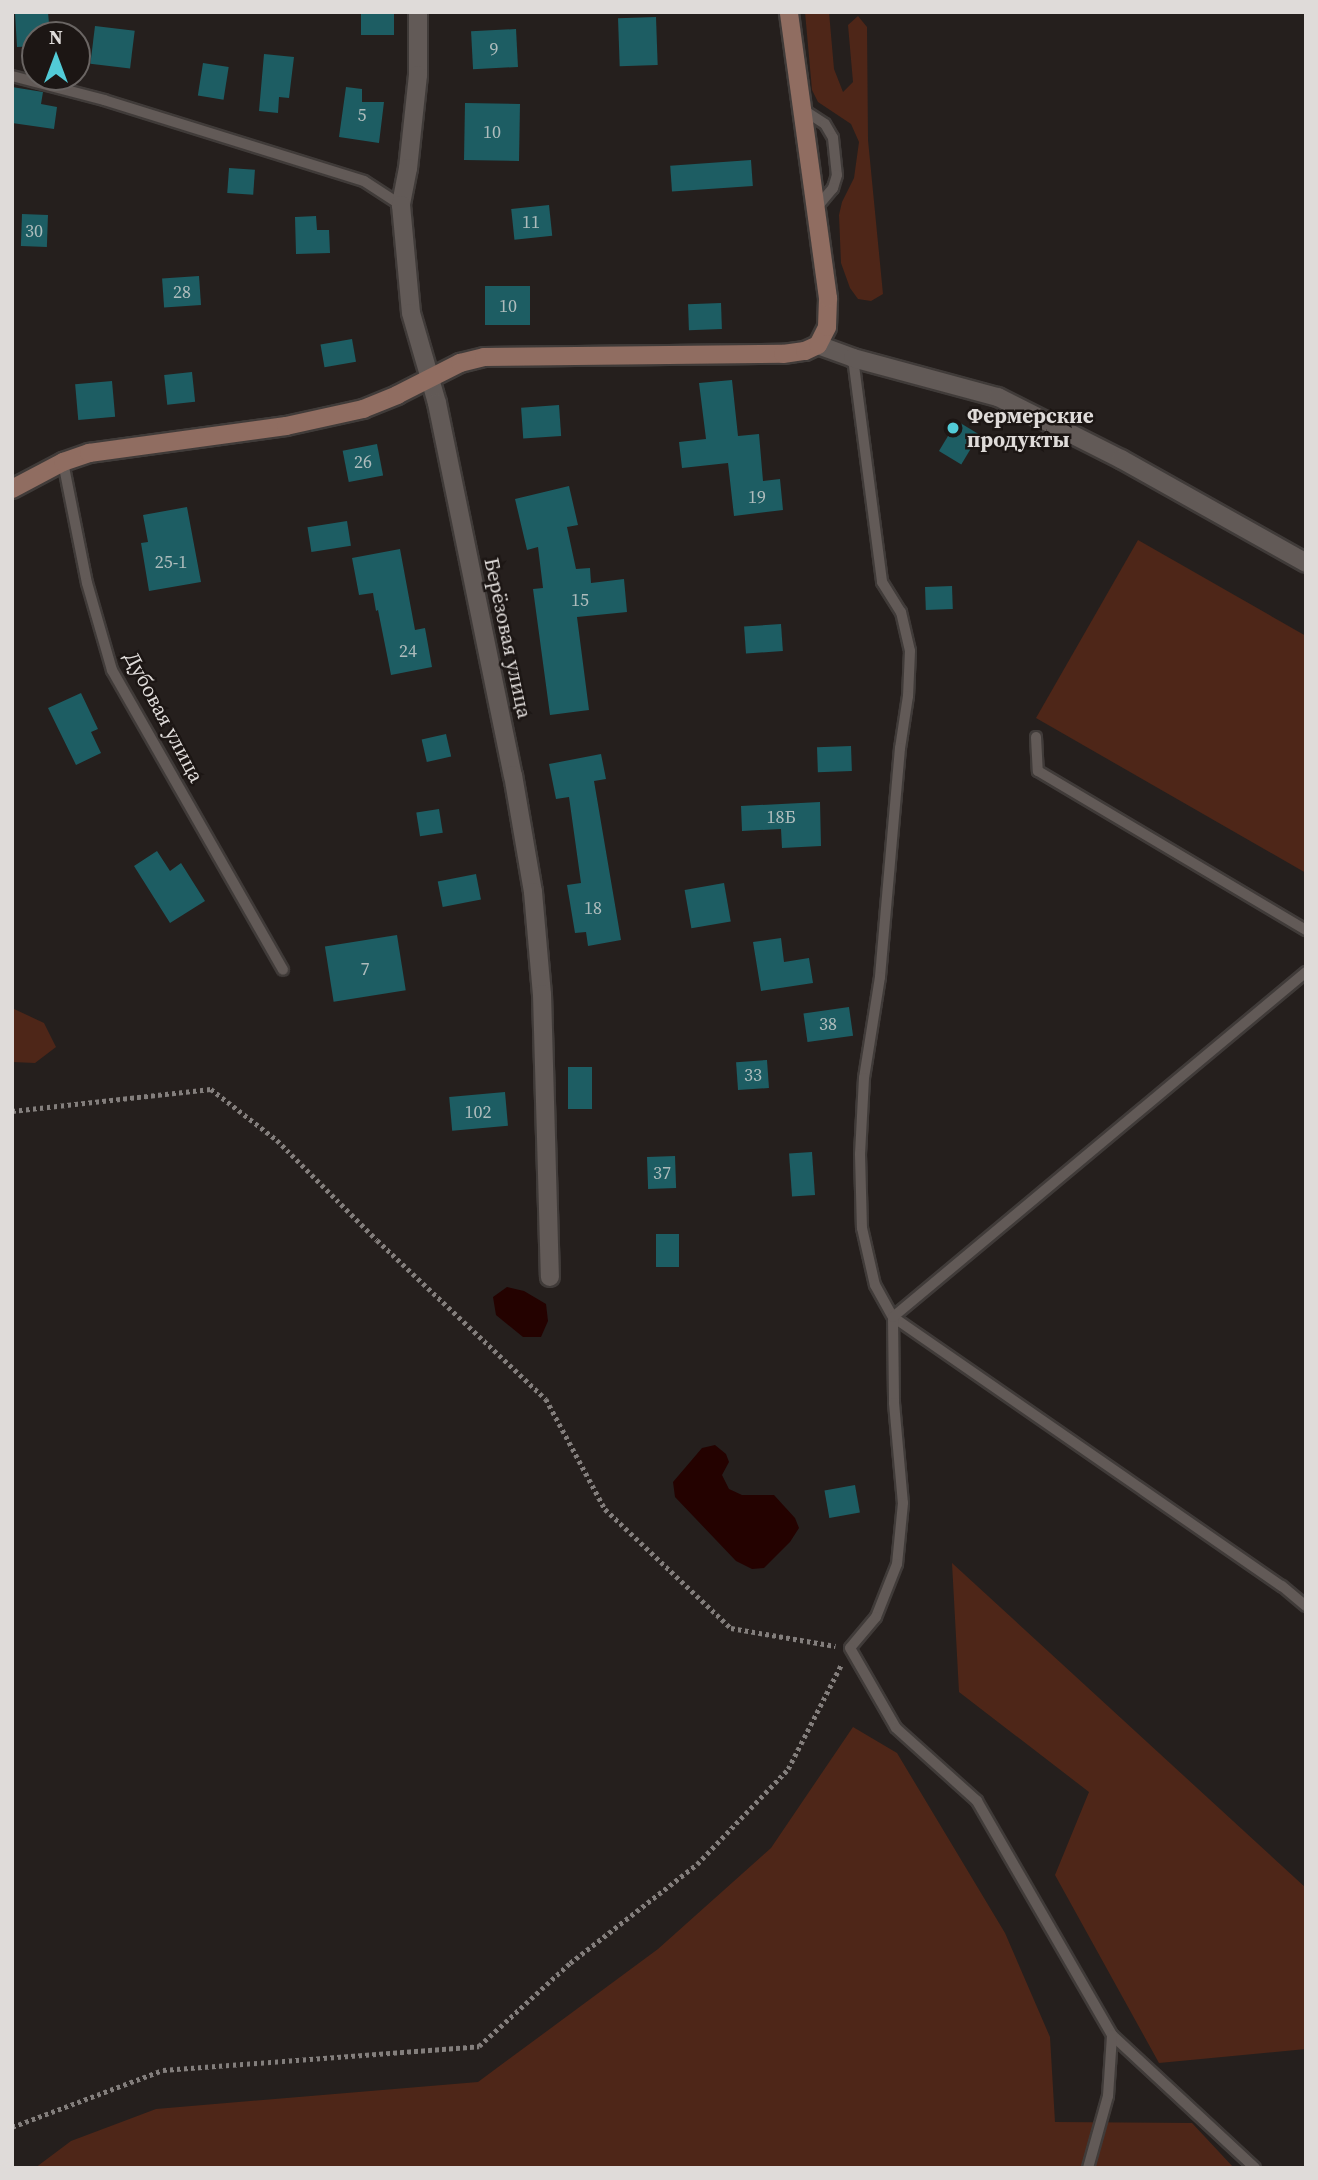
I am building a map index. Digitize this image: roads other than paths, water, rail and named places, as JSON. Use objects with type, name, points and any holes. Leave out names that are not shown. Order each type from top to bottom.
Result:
[{"type":"street","name":"Берёзовая улица","points":[[418,12],[418,75],[408,168],[401,205],[411,313],[431,378],[513,775],[533,892],[541,994],[550,1277]]},
{"type":"street","points":[[789,12],[828,298],[827,327],[818,345]]},
{"type":"street","points":[[12,489],[63,462],[89,453],[286,426],[363,408],[460,363],[484,357],[783,354],[818,345],[853,358],[998,397],[1121,459],[1306,563]]},
{"type":"lane","points":[[12,76],[104,100],[364,181],[401,205]]},
{"type":"lane","points":[[802,109],[825,124],[833,138],[837,175],[833,188],[816,208]]},
{"type":"lane","points":[[853,358],[882,582],[901,612],[910,651],[908,696],[900,748],[880,977],[864,1078],[860,1154],[862,1228],[874,1285],[893,1317],[1282,1586],[1306,1606]]},
{"type":"lane","name":"Дубовая улица","points":[[63,462],[87,583],[112,670],[283,970]]},
{"type":"lane","points":[[1036,737],[1038,771],[1306,930]]},
{"type":"lane","points":[[893,1317],[1306,972]]},
{"type":"lane","points":[[893,1317],[894,1403],[903,1503],[897,1564],[876,1617],[850,1648],[895,1728],[977,1801],[1112,2035],[1255,2168]]},
{"type":"lane","points":[[1088,2168],[1108,2096],[1112,2035]]},
{"type":"place","name":"Фермерские продукты","points":[[953,428]]}]
